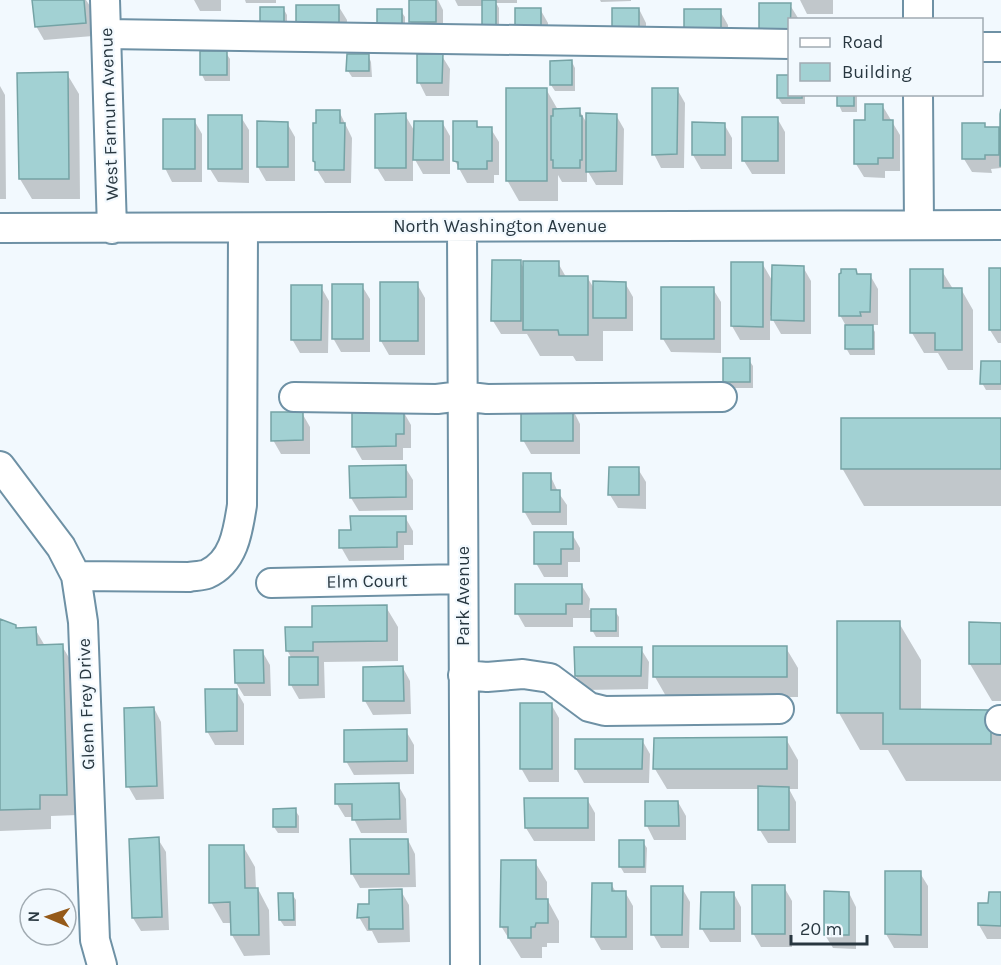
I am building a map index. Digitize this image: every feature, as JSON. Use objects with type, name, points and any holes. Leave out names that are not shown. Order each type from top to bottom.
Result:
[{"type":"street","name":"West Farnum Avenue","points":[[105,0],[112,229]]},
{"type":"street","points":[[918,0],[918,18]]},
{"type":"street","points":[[106,34],[788,45]]},
{"type":"street","points":[[983,47],[1001,47]]},
{"type":"street","points":[[918,96],[919,225]]},
{"type":"street","name":"North Washington Avenue","points":[[0,228],[1001,225]]},
{"type":"street","name":"Park Avenue","points":[[462,227],[465,965]]},
{"type":"street","points":[[76,576],[189,577],[207,574],[221,564],[231,551],[238,531],[242,506],[243,228]]},
{"type":"street","points":[[294,397],[722,398]]},
{"type":"street","name":"Glenn Frey Drive","points":[[0,466],[61,547],[76,576],[83,622],[95,940],[102,965]]},
{"type":"street","name":"Elm Court","points":[[271,583],[463,579]]},
{"type":"street","points":[[463,675],[487,677],[523,674],[550,678],[589,707],[605,711],[779,709]]},
{"type":"building","points":[[32,0],[84,0],[86,23],[35,27]]},
{"type":"building","points":[[409,0],[436,0],[436,22],[409,22]]},
{"type":"building","points":[[482,0],[496,0],[496,25],[482,25]]},
{"type":"building","points":[[759,3],[791,3],[788,37],[759,38]]},
{"type":"building","points":[[296,5],[339,5],[339,34],[296,35]]},
{"type":"building","points":[[260,7],[284,7],[284,33],[260,33]]},
{"type":"building","points":[[515,8],[541,8],[541,37],[515,37]]},
{"type":"building","points":[[612,8],[639,8],[639,35],[612,35]]},
{"type":"building","points":[[377,9],[402,9],[402,33],[377,33]]},
{"type":"building","points":[[684,9],[721,9],[721,38],[684,38]]},
{"type":"building","points":[[200,51],[227,51],[227,75],[200,75]]},
{"type":"building","points":[[347,54],[369,54],[369,71],[346,71]]},
{"type":"building","points":[[417,54],[443,54],[442,83],[417,83]]},
{"type":"building","points":[[572,60],[572,85],[550,85],[550,61]]},
{"type":"building","points":[[68,72],[69,179],[19,179],[17,73]]},
{"type":"building","points":[[777,75],[788,75],[788,96],[802,96],[802,98],[777,98]]},
{"type":"building","points":[[506,88],[547,88],[547,181],[506,181]]},
{"type":"building","points":[[652,88],[678,88],[677,154],[652,155]]},
{"type":"building","points":[[837,96],[854,96],[854,106],[837,106]]},
{"type":"building","points":[[865,104],[883,104],[883,120],[893,120],[893,158],[878,158],[878,164],[854,164],[854,120],[865,120]]},
{"type":"building","points":[[580,108],[582,160],[580,160],[580,168],[553,168],[551,116],[553,116],[553,109]]},
{"type":"building","points":[[1001,109],[1001,166],[1000,166],[1000,114]]},
{"type":"building","points":[[316,110],[340,110],[340,123],[345,123],[344,170],[315,170],[313,123],[316,123]]},
{"type":"building","points":[[406,113],[406,168],[375,168],[375,114]]},
{"type":"building","points":[[586,113],[617,114],[616,171],[586,172]]},
{"type":"building","points":[[208,115],[242,115],[242,169],[208,169]]},
{"type":"building","points":[[742,117],[778,117],[778,161],[742,161]]},
{"type":"building","points":[[163,119],[195,119],[195,169],[163,169]]},
{"type":"building","points":[[257,121],[288,122],[288,167],[257,167]]},
{"type":"building","points":[[414,121],[443,121],[443,160],[413,160]]},
{"type":"building","points":[[453,121],[477,121],[477,127],[492,127],[492,161],[487,161],[487,169],[458,169],[458,162],[453,161]]},
{"type":"building","points":[[692,122],[725,123],[725,155],[692,155]]},
{"type":"building","points":[[962,123],[985,123],[985,127],[999,127],[999,155],[985,155],[985,159],[962,159]]},
{"type":"building","points":[[492,260],[521,260],[521,321],[491,321]]},
{"type":"building","points":[[523,261],[559,261],[559,276],[588,276],[588,335],[559,335],[558,330],[523,330]]},
{"type":"building","points":[[731,262],[763,262],[763,327],[731,326]]},
{"type":"building","points":[[772,265],[804,266],[804,321],[771,320]]},
{"type":"building","points":[[989,268],[1001,268],[1001,330],[989,330]]},
{"type":"building","points":[[841,269],[856,269],[857,274],[871,274],[870,312],[860,312],[861,316],[839,316]]},
{"type":"building","points":[[910,269],[943,269],[943,288],[962,288],[962,350],[935,350],[935,333],[910,333]]},
{"type":"building","points":[[593,281],[626,282],[626,318],[593,318]]},
{"type":"building","points":[[380,282],[418,282],[418,341],[380,341]]},
{"type":"building","points":[[332,284],[363,284],[363,339],[332,339]]},
{"type":"building","points":[[291,285],[322,285],[321,340],[291,340]]},
{"type":"building","points":[[661,287],[714,287],[714,339],[661,339]]},
{"type":"building","points":[[845,325],[873,325],[873,349],[845,349]]},
{"type":"building","points":[[723,358],[750,358],[750,382],[723,382]]},
{"type":"building","points":[[981,361],[1001,361],[1001,384],[980,384]]},
{"type":"building","points":[[404,409],[404,434],[396,434],[396,446],[352,447],[352,410]]},
{"type":"building","points":[[521,409],[573,409],[573,441],[521,441]]},
{"type":"building","points":[[271,412],[303,412],[303,440],[271,441]]},
{"type":"building","points":[[841,418],[1001,418],[1001,469],[841,469]]},
{"type":"building","points":[[406,465],[406,497],[350,498],[349,466]]},
{"type":"building","points":[[609,467],[639,467],[639,495],[608,495]]},
{"type":"building","points":[[523,473],[551,473],[551,490],[560,490],[560,512],[523,512]]},
{"type":"building","points":[[350,516],[406,516],[406,532],[397,532],[397,547],[339,548],[339,530],[351,530]]},
{"type":"building","points":[[534,532],[573,532],[573,549],[561,549],[561,564],[534,564]]},
{"type":"building","points":[[515,584],[582,584],[582,604],[566,604],[566,614],[515,614]]},
{"type":"building","points":[[387,605],[387,641],[313,642],[313,651],[286,651],[285,627],[312,627],[312,606]]},
{"type":"building","points":[[591,609],[616,609],[616,631],[591,631]]},
{"type":"building","points":[[0,619],[16,625],[16,628],[36,627],[37,645],[63,644],[67,795],[40,795],[40,809],[0,810]]},
{"type":"building","points":[[837,621],[900,621],[900,709],[991,710],[991,744],[883,744],[883,713],[837,713]]},
{"type":"building","points":[[969,622],[1001,623],[1001,664],[969,664]]},
{"type":"building","points":[[653,646],[787,646],[787,677],[653,677]]},
{"type":"building","points":[[574,647],[642,647],[641,676],[575,676]]},
{"type":"building","points":[[234,650],[263,650],[264,683],[235,683]]},
{"type":"building","points":[[289,657],[318,657],[318,685],[289,685]]},
{"type":"building","points":[[403,666],[404,701],[363,701],[363,667]]},
{"type":"building","points":[[205,689],[237,689],[237,731],[206,732]]},
{"type":"building","points":[[520,703],[552,703],[552,769],[520,769]]},
{"type":"building","points":[[154,707],[157,786],[126,787],[124,708]]},
{"type":"building","points":[[407,729],[407,761],[344,762],[344,730]]},
{"type":"building","points":[[787,737],[787,769],[653,769],[654,738]]},
{"type":"building","points":[[575,739],[643,739],[642,769],[575,769]]},
{"type":"building","points":[[399,783],[400,819],[352,820],[352,804],[335,804],[335,784]]},
{"type":"building","points":[[758,786],[789,787],[789,830],[758,830]]},
{"type":"building","points":[[524,798],[588,798],[588,828],[525,828]]},
{"type":"building","points":[[645,801],[678,801],[679,826],[645,826]]},
{"type":"building","points":[[296,808],[296,827],[273,827],[273,809]]},
{"type":"building","points":[[159,837],[162,917],[132,918],[129,839]]},
{"type":"building","points":[[350,839],[408,839],[409,874],[351,874]]},
{"type":"building","points":[[619,840],[644,840],[644,867],[619,867]]},
{"type":"building","points":[[209,845],[244,845],[245,888],[258,888],[259,935],[231,935],[230,902],[209,903]]},
{"type":"building","points":[[501,860],[536,860],[536,899],[548,899],[548,923],[536,923],[535,927],[531,927],[531,938],[508,938],[508,927],[500,927]]},
{"type":"building","points":[[885,871],[921,871],[921,935],[885,934]]},
{"type":"building","points":[[592,883],[612,883],[612,891],[626,891],[626,937],[591,937]]},
{"type":"building","points":[[752,885],[785,885],[785,934],[752,934]]},
{"type":"building","points":[[651,886],[683,886],[682,935],[651,935]]},
{"type":"building","points":[[402,889],[403,929],[369,929],[369,917],[357,918],[358,904],[369,904],[369,890]]},
{"type":"building","points":[[824,891],[849,892],[849,935],[824,935]]},
{"type":"building","points":[[701,892],[734,892],[734,929],[700,929]]},
{"type":"building","points":[[989,892],[1001,892],[1001,926],[978,925],[978,903],[988,903]]},
{"type":"building","points":[[278,893],[293,893],[294,920],[279,920]]}]
